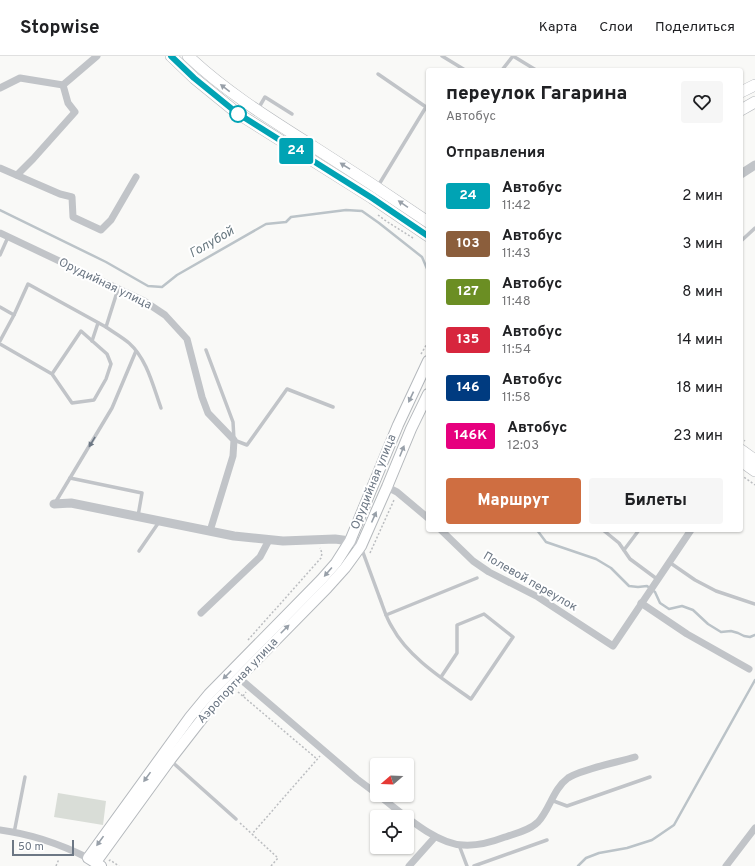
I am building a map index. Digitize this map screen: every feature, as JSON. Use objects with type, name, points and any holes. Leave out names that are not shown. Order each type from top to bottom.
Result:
[{"type":"main road","points":[[172,56],[194,78],[237,113],[372,198],[426,235]]},
{"type":"main road","points":[[188,56],[214,79],[257,111],[378,187],[426,221]]},
{"type":"main road","points":[[743,91],[755,85]]},
{"type":"main road","points":[[743,109],[755,102]]},
{"type":"main road","name":"Орудийная улица","points":[[350,541],[398,425],[426,365]]},
{"type":"main road","name":"Орудийная улица","points":[[361,546],[388,487],[411,429],[426,398]]},
{"type":"main road","points":[[743,451],[755,460]]},
{"type":"main road","points":[[743,462],[755,471]]},
{"type":"main road","name":"Аэропортная улица","points":[[95,862],[190,717],[209,694],[321,580],[336,563],[350,541]]},
{"type":"main road","name":"Аэропортная улица","points":[[95,862],[202,718],[238,677],[327,588],[345,568],[361,546]]},
{"type":"street","points":[[63,85],[96,56]]},
{"type":"street","points":[[0,88],[20,78],[63,85]]},
{"type":"street","points":[[17,175],[75,112],[68,103],[63,85]]},
{"type":"street","points":[[743,173],[755,165]]},
{"type":"street","points":[[0,168],[72,198],[73,217],[101,230],[111,220],[136,177]]},
{"type":"street","name":"Орудийная улица","points":[[0,233],[118,289],[144,302],[165,315],[187,339],[202,397],[208,413],[234,440]]},
{"type":"street","points":[[210,531],[233,456],[234,440]]},
{"type":"street","points":[[388,487],[397,492],[426,516]]},
{"type":"street","name":"Орудийная улица","points":[[54,504],[71,503],[234,536],[269,540],[335,539],[350,541]]},
{"type":"street","name":"Полевой переулок","points":[[443,532],[473,561],[489,572],[538,597],[613,646],[641,603]]},
{"type":"street","points":[[690,532],[641,603],[687,634],[749,669]]},
{"type":"street","points":[[200,613],[260,557],[269,540]]},
{"type":"street","points":[[350,541],[361,546]]},
{"type":"street","points":[[238,677],[357,779],[370,788]]},
{"type":"street","points":[[389,802],[435,837],[449,843],[459,845],[480,844],[524,831],[536,824],[545,813],[558,788],[569,777],[635,757]]},
{"type":"street","points":[[726,866],[755,828]]},
{"type":"street","points":[[0,830],[14,832],[50,842],[95,862]]},
{"type":"street","points":[[409,866],[435,837]]},
{"type":"lane","points":[[442,56],[462,68]]},
{"type":"lane","points":[[504,68],[513,56],[533,68]]},
{"type":"lane","points":[[378,74],[426,107],[378,187]]},
{"type":"lane","points":[[257,111],[265,97],[292,114]]},
{"type":"lane","points":[[743,239],[755,228]]},
{"type":"lane","points":[[0,255],[8,237]]},
{"type":"lane","points":[[52,374],[81,330],[107,354],[111,364],[106,379],[94,400],[72,403],[52,374],[0,342],[28,284],[106,327],[129,342],[144,361],[161,408]]},
{"type":"lane","points":[[106,327],[118,289]]},
{"type":"lane","points":[[0,307],[14,315]]},
{"type":"lane","points":[[92,341],[98,323]]},
{"type":"lane","points":[[206,350],[233,422],[234,440],[247,445],[287,389],[333,407]]},
{"type":"lane","points":[[54,504],[112,408],[136,351]]},
{"type":"lane","points":[[70,478],[142,493],[138,517]]},
{"type":"lane","points":[[140,551],[159,521]]},
{"type":"lane","points":[[605,532],[619,543],[630,559],[656,580]]},
{"type":"lane","points":[[624,550],[638,532]]},
{"type":"lane","points":[[361,546],[392,628],[410,651],[440,677],[470,699],[514,637],[484,614],[457,625],[457,653],[440,677]]},
{"type":"lane","points":[[669,562],[695,580],[716,591],[755,604]]},
{"type":"lane","points":[[386,615],[478,578]]},
{"type":"lane","points":[[170,760],[236,819]]},
{"type":"lane","points":[[14,832],[25,777]]},
{"type":"lane","points":[[552,800],[567,806],[650,777]]},
{"type":"lane","points":[[474,866],[547,840]]},
{"type":"lane","points":[[459,845],[467,866]]},
{"type":"path","points":[[743,476],[755,485]]},
{"type":"path","points":[[226,690],[234,697],[238,692],[317,759]]},
{"type":"path","points":[[252,834],[324,751]]},
{"type":"path","points":[[236,819],[278,858],[271,866]]},
{"type":"path","points":[[56,866],[59,859]]},
{"type":"path","points":[[110,860],[118,866]]},
{"type":"shaded area","points":[[58,793],[106,801],[103,825],[54,817]]},
{"type":"waterway","name":"Голубой","points":[[0,210],[106,262],[148,286],[162,287],[177,275],[266,224],[286,222],[291,217],[346,210],[362,211],[422,257],[426,266]]},
{"type":"waterway","name":"Голубой","points":[[538,532],[546,542],[596,559],[611,568],[629,586],[647,586],[655,592],[660,603],[669,609],[682,606],[693,610],[708,624],[721,632],[731,631],[750,637],[755,635]]},
{"type":"waterway","points":[[578,866],[586,858],[599,853],[627,848],[652,840],[674,825],[755,680]]},
{"type":"bus line","name":"24","points":[[171,56],[194,78],[237,113],[372,198],[426,235]]}]
